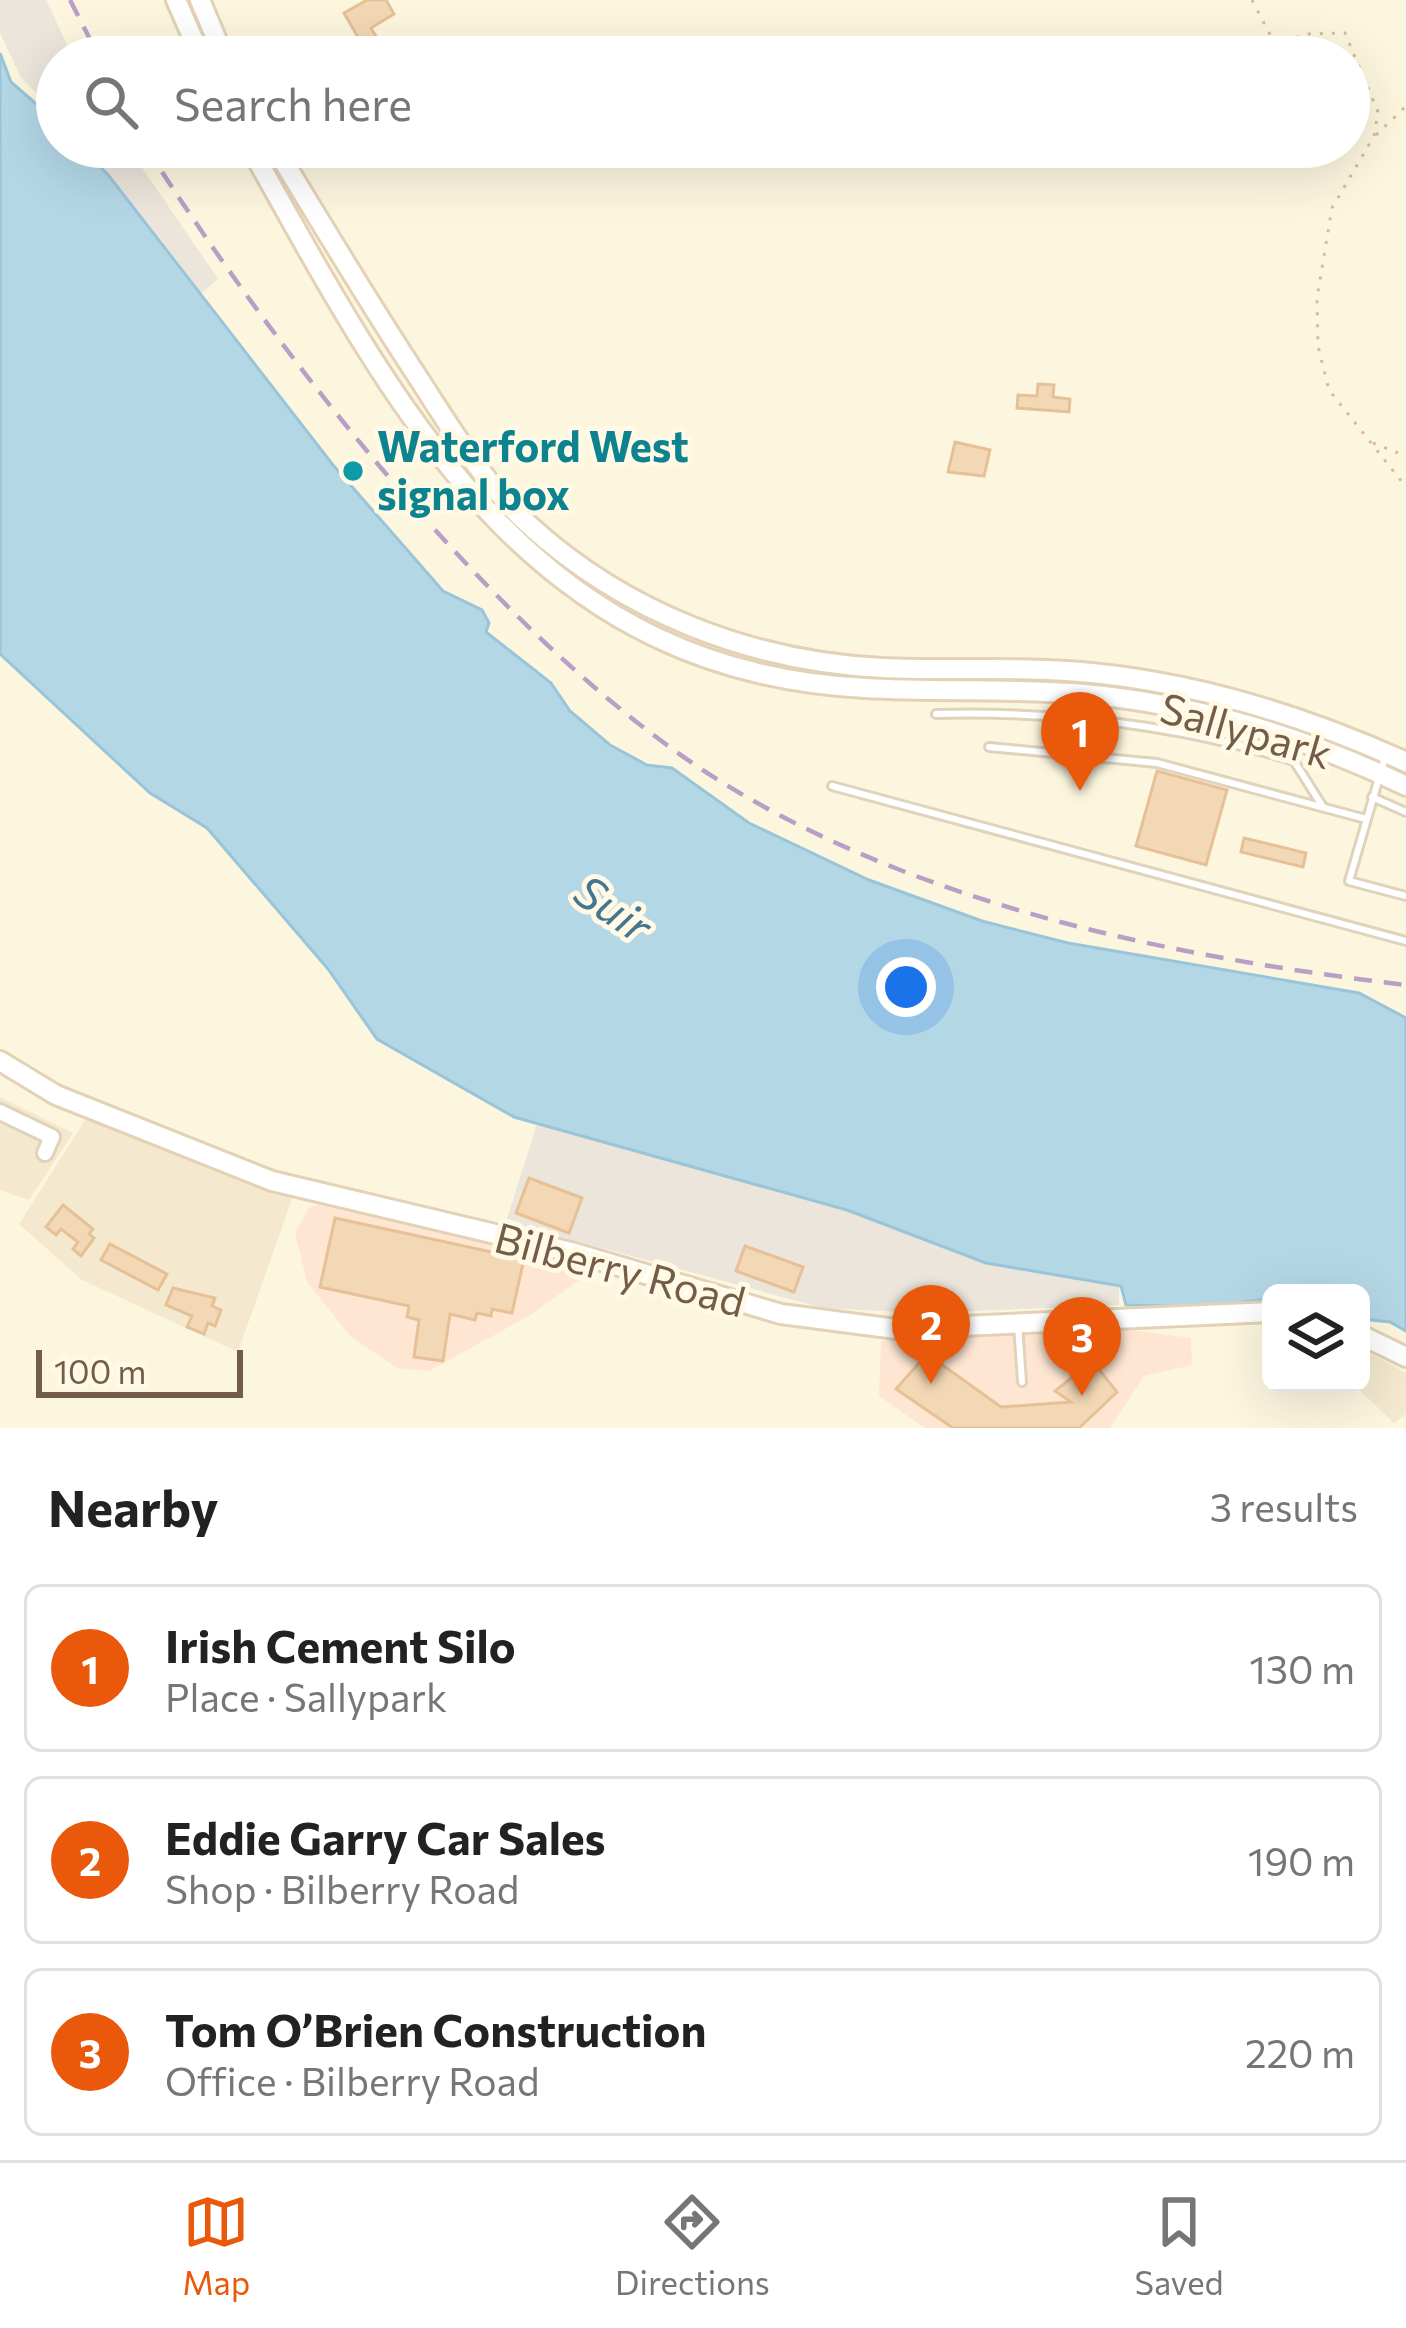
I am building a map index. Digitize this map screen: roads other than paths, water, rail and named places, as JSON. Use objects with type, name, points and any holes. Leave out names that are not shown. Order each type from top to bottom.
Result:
[{"type":"main road","points":[[176,0],[192,36]]},
{"type":"main road","points":[[200,0],[215,36]]},
{"type":"main road","name":"Sallypark","points":[[262,168],[411,421],[480,508],[550,573],[643,634],[729,666],[808,683],[1060,692],[1164,705],[1245,725],[1406,786]]},
{"type":"main road","name":"Sallypark","points":[[288,168],[480,472],[529,524],[603,581],[737,644],[834,664],[1065,671],[1162,683],[1253,705],[1406,762]]},
{"type":"main road","name":"Bilberry Road","points":[[0,1061],[69,1100],[272,1181],[571,1252],[759,1309],[875,1328],[1262,1312]]},
{"type":"main road","points":[[1370,1339],[1406,1357]]},
{"type":"street","points":[[0,1112],[52,1136],[45,1153]]},
{"type":"lane","points":[[936,714],[1062,715],[1210,739],[1294,761],[1323,807]]},
{"type":"lane","points":[[989,747],[1135,758],[1366,819]]},
{"type":"lane","points":[[1387,753],[1349,881],[1406,896]]},
{"type":"lane","points":[[832,785],[1406,940]]},
{"type":"lane","points":[[1372,797],[1406,812]]},
{"type":"lane","points":[[1018,1321],[1022,1382]]},
{"type":"water","name":"Suir","points":[[0,53],[11,82],[36,104],[36,168],[102,168],[333,465],[443,591],[482,610],[489,623],[486,632],[551,683],[570,711],[610,745],[647,765],[672,768],[749,823],[869,880],[982,921],[1068,943],[1359,993],[1406,1018],[1406,1331],[1390,1322],[1370,1320],[1370,1284],[1262,1284],[1262,1299],[1213,1307],[1126,1305],[1121,1286],[986,1263],[847,1210],[514,1117],[377,1039],[328,969],[207,828],[150,793],[0,654]]},
{"type":"railway","points":[[70,0],[88,36]]},
{"type":"railway","points":[[160,168],[265,321],[335,412],[489,588],[654,736],[738,792],[894,868],[1062,922],[1234,960],[1406,985]]},
{"type":"place","name":"Waterford West signal box","points":[[353,471]]},
{"type":"place","name":"Irish Cement Silo","points":[[1080,791]]},
{"type":"place","name":"Eddie Garry Car Sales","points":[[931,1384]]},
{"type":"place","name":"Tom O’Brien Construction","points":[[1082,1396]]}]
